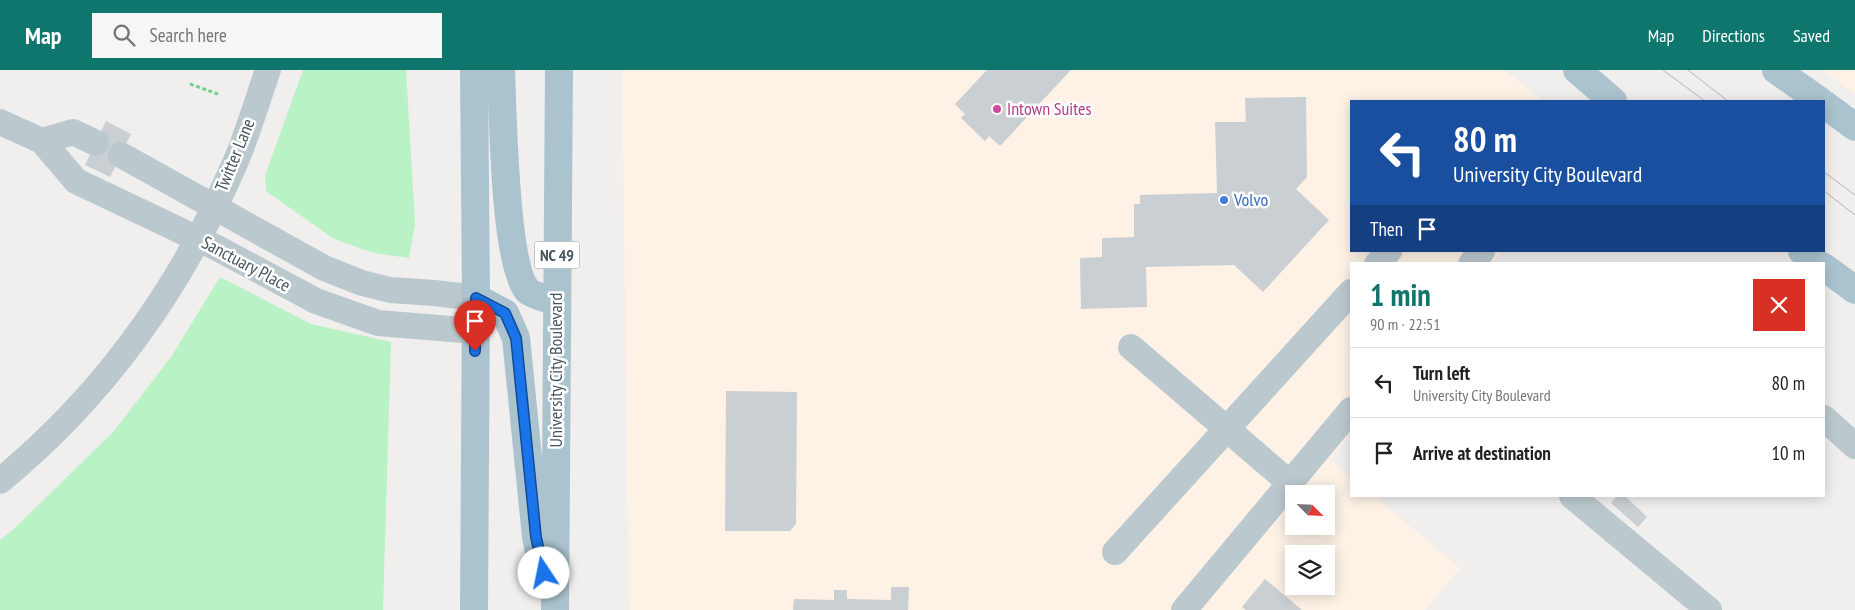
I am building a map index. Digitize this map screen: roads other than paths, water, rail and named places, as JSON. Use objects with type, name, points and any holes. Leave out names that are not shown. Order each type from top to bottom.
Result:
[{"type":"main road","points":[[474,70],[476,298],[474,610]]},
{"type":"main road","points":[[501,70],[509,226],[518,273],[529,292],[556,302]]},
{"type":"main road","name":"University City Boulevard","points":[[555,610],[559,70]]},
{"type":"main road","points":[[1577,70],[1608,100]]},
{"type":"main road","points":[[1776,70],[1819,100]]},
{"type":"main road","points":[[1825,105],[1855,127]]},
{"type":"main road","points":[[1803,252],[1816,262]]},
{"type":"main road","points":[[1825,268],[1855,290]]},
{"type":"main road","points":[[476,298],[505,313],[516,338],[536,537],[551,610]]},
{"type":"street","name":"Twitter Lane","points":[[0,481],[70,416],[111,368],[151,315],[198,239],[236,162],[268,70]]},
{"type":"street","name":"Sanctuary Place","points":[[0,122],[42,141],[76,181],[198,239],[316,301],[378,323],[475,331]]},
{"type":"street","points":[[42,141],[73,132],[96,143]]},
{"type":"street","name":"Sanctuary Place","points":[[114,199],[127,158],[213,208],[324,268],[362,283],[390,290],[476,298]]},
{"type":"street","points":[[1379,262],[1388,252]]},
{"type":"street","points":[[1473,262],[1481,252]]},
{"type":"street","points":[[1116,552],[1350,293]]},
{"type":"street","points":[[1131,347],[1291,484]]},
{"type":"street","points":[[1184,610],[1350,411]]},
{"type":"street","points":[[1825,419],[1855,446]]},
{"type":"street","points":[[1573,497],[1709,610]]},
{"type":"tram line","points":[[1663,70],[1704,100]]},
{"type":"tram line","points":[[1688,70],[1727,100]]},
{"type":"tram line","points":[[1825,173],[1855,195]]},
{"type":"tram line","points":[[1825,192],[1855,215]]},
{"type":"place","name":"Intown Suites","points":[[997,109]]},
{"type":"place","name":"Volvo","points":[[1224,200]]}]
